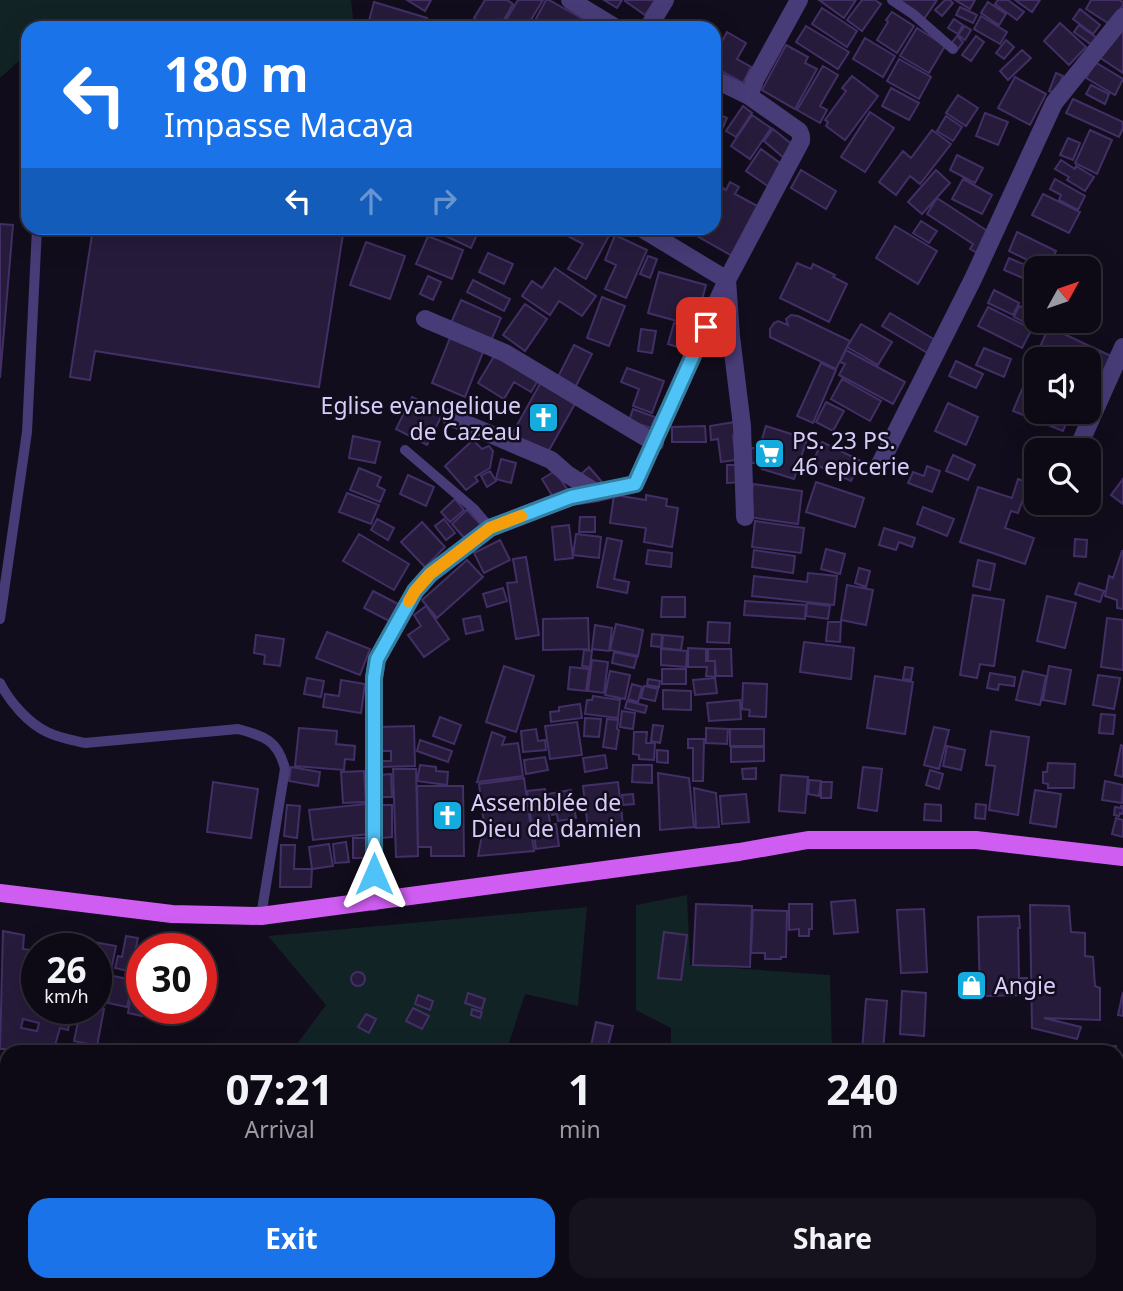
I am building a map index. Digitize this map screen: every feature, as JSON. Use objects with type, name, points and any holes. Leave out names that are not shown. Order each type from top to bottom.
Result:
[{"type":"main road","points":[[0,893],[172,914],[261,916],[739,852],[808,840],[976,840],[1123,858]]},
{"type":"street","points":[[570,0],[604,21]]},
{"type":"street","points":[[652,21],[665,0]]},
{"type":"street","points":[[749,96],[799,0]]},
{"type":"street","points":[[879,466],[990,243],[1054,103],[1123,17]]},
{"type":"street","points":[[374,902],[374,678],[377,659],[415,591],[430,574],[490,528],[571,497],[635,484],[727,280],[801,141],[799,131],[749,96],[721,82]]},
{"type":"street","points":[[653,235],[727,280]]},
{"type":"street","points":[[727,280],[742,426],[745,517]]},
{"type":"street","points":[[425,319],[505,353],[655,443]]},
{"type":"street","points":[[1082,438],[1123,347]]},
{"type":"street","points":[[450,416],[551,460],[597,493]]},
{"type":"lane","points":[[892,0],[913,14],[953,49]]},
{"type":"lane","points":[[0,619],[27,432],[37,235]]},
{"type":"lane","points":[[405,450],[474,509],[490,528]]},
{"type":"lane","points":[[0,683],[17,709],[44,732],[61,738],[85,743],[238,729],[262,736],[275,745],[285,769],[261,916]]},
{"type":"shaded area","points":[[0,0],[351,0],[353,21],[21,21],[21,59],[0,78]]},
{"type":"shaded area","points":[[687,895],[690,965],[830,975],[832,1045],[671,1045],[671,1028],[636,1010],[636,905]]},
{"type":"shaded area","points":[[587,907],[578,1006],[525,994],[508,1045],[296,1045],[326,1005],[268,936]]},
{"type":"building","points":[[407,0],[431,0],[425,11]]},
{"type":"building","points":[[485,0],[507,0],[513,4],[503,21],[479,21],[474,18]]},
{"type":"building","points":[[518,0],[543,0],[530,21],[505,21]]},
{"type":"building","points":[[546,0],[549,0],[586,21],[535,21]]},
{"type":"building","points":[[604,0],[622,0],[617,8]]},
{"type":"building","points":[[625,0],[655,0],[645,15]]},
{"type":"building","points":[[819,0],[856,0],[844,18]]},
{"type":"building","points":[[862,0],[875,0],[881,4],[862,31],[847,20]]},
{"type":"building","points":[[896,0],[937,0],[924,19]]},
{"type":"building","points":[[945,0],[953,3],[942,16],[935,10]]},
{"type":"building","points":[[955,0],[975,0],[970,9]]},
{"type":"building","points":[[998,0],[1008,0],[1024,12],[1017,20],[995,4]]},
{"type":"building","points":[[1015,0],[1040,0],[1032,12]]},
{"type":"building","points":[[1091,0],[1119,0],[1123,5],[1111,25],[1086,9]]},
{"type":"building","points":[[374,2],[427,18],[426,21],[369,21]]},
{"type":"building","points":[[988,2],[1006,14],[999,25],[981,13]]},
{"type":"building","points":[[960,7],[977,15],[973,23],[956,15]]},
{"type":"building","points":[[822,8],[857,31],[847,47],[812,24]]},
{"type":"building","points":[[1080,9],[1100,25],[1093,34],[1073,19]]},
{"type":"building","points":[[892,12],[914,26],[897,53],[877,40]]},
{"type":"building","points":[[981,16],[1007,32],[1000,44],[974,29]]},
{"type":"building","points":[[954,19],[963,25],[958,34],[948,28]]},
{"type":"building","points":[[1060,23],[1086,47],[1069,65],[1044,41]]},
{"type":"building","points":[[1079,25],[1097,38],[1092,45],[1074,32]]},
{"type":"building","points":[[806,26],[849,52],[838,69],[796,42]]},
{"type":"building","points":[[965,26],[971,30],[965,40],[958,35]]},
{"type":"building","points":[[917,28],[945,46],[929,73],[900,56]]},
{"type":"building","points":[[1117,29],[1123,32],[1123,73],[1099,57]]},
{"type":"building","points":[[727,32],[746,43],[737,59],[751,67],[743,83],[721,71],[721,43]]},
{"type":"building","points":[[957,36],[963,42],[957,50],[950,45]]},
{"type":"building","points":[[976,36],[984,42],[971,61],[962,55]]},
{"type":"building","points":[[865,38],[895,56],[883,77],[853,59]]},
{"type":"building","points":[[1006,40],[1014,47],[1004,59],[996,53]]},
{"type":"building","points":[[786,45],[808,57],[805,63],[817,69],[795,109],[762,90]]},
{"type":"building","points":[[1022,50],[1031,58],[1008,80],[1000,71]]},
{"type":"building","points":[[899,59],[931,77],[919,99],[887,81]]},
{"type":"building","points":[[1095,62],[1123,79],[1115,95],[1086,78]]},
{"type":"building","points":[[823,66],[838,75],[820,106],[827,110],[820,123],[797,110]]},
{"type":"building","points":[[1056,73],[1063,76],[1055,94],[1049,91]]},
{"type":"building","points":[[852,76],[878,96],[845,140],[826,126],[828,122],[825,120],[846,91],[842,88]]},
{"type":"building","points":[[1015,77],[1046,94],[1030,125],[998,108]]},
{"type":"building","points":[[1091,85],[1109,94],[1105,104],[1086,94]]},
{"type":"building","points":[[891,88],[919,103],[909,120],[882,106]]},
{"type":"building","points":[[958,95],[978,108],[966,126],[946,113]]},
{"type":"building","points":[[1073,99],[1123,122],[1119,137],[1066,113]]},
{"type":"building","points":[[743,106],[752,113],[736,137],[726,131]]},
{"type":"building","points":[[870,112],[894,128],[865,172],[841,157]]},
{"type":"building","points":[[985,113],[1008,122],[998,145],[976,136]]},
{"type":"building","points":[[721,115],[727,118],[721,131]]},
{"type":"building","points":[[752,115],[771,128],[750,159],[731,146]]},
{"type":"building","points":[[946,116],[962,127],[953,141],[937,131]]},
{"type":"building","points":[[773,129],[794,146],[784,158],[764,141]]},
{"type":"building","points":[[932,130],[951,144],[920,184],[910,176],[896,195],[879,182],[903,151],[911,158]]},
{"type":"building","points":[[1090,130],[1112,140],[1097,174],[1075,163]]},
{"type":"building","points":[[1068,138],[1080,143],[1073,160],[1060,155]]},
{"type":"building","points":[[761,149],[784,166],[769,187],[746,171]]},
{"type":"building","points":[[957,155],[983,168],[975,183],[950,170]]},
{"type":"building","points":[[1061,160],[1094,177],[1085,191],[1055,169]]},
{"type":"building","points":[[801,170],[836,191],[826,209],[791,188]]},
{"type":"building","points":[[936,170],[950,183],[922,214],[908,202]]},
{"type":"building","points":[[963,179],[992,195],[982,214],[952,199]]},
{"type":"building","points":[[1055,179],[1085,196],[1078,210],[1059,200],[1061,195],[1050,189]]},
{"type":"building","points":[[730,182],[739,187],[735,194],[761,208],[734,257],[697,236],[721,235],[721,192],[723,188],[726,190]]},
{"type":"building","points":[[1043,194],[1080,212],[1069,233],[1032,215]]},
{"type":"building","points":[[937,198],[992,234],[979,254],[970,249],[973,244],[927,214]]},
{"type":"building","points":[[921,221],[937,231],[929,243],[913,233]]},
{"type":"building","points":[[0,224],[13,225],[0,378]]},
{"type":"building","points":[[895,226],[937,251],[918,284],[876,258]]},
{"type":"building","points":[[1017,232],[1056,251],[1054,256],[1024,256],[1024,258],[1009,251]]},
{"type":"building","points":[[92,235],[343,235],[319,387],[95,351],[90,380],[70,377]]},
{"type":"building","points":[[443,235],[477,235],[471,248]]},
{"type":"building","points":[[566,235],[609,235],[586,279],[568,269],[583,244]]},
{"type":"building","points":[[615,235],[647,250],[626,298],[605,289],[616,265],[605,260]]},
{"type":"building","points":[[428,236],[463,250],[452,279],[416,264]]},
{"type":"building","points":[[366,242],[405,256],[390,299],[350,285]]},
{"type":"building","points":[[488,253],[513,264],[504,284],[479,272]]},
{"type":"building","points":[[648,256],[657,259],[650,278],[640,274]]},
{"type":"building","points":[[1009,258],[1024,264],[1024,278],[1004,270]]},
{"type":"building","points":[[797,263],[811,269],[813,264],[847,284],[829,322],[780,298]]},
{"type":"building","points":[[555,268],[596,296],[582,316],[559,301],[550,315],[522,296],[532,281],[542,288]]},
{"type":"building","points":[[659,272],[706,285],[695,326],[648,313]]},
{"type":"building","points":[[428,276],[441,282],[433,300],[420,294]]},
{"type":"building","points":[[473,280],[510,299],[504,311],[467,292]]},
{"type":"building","points":[[994,290],[1019,303],[1013,315],[988,303]]},
{"type":"building","points":[[602,297],[625,306],[609,346],[587,338]]},
{"type":"building","points":[[461,300],[501,318],[490,343],[450,325]]},
{"type":"building","points":[[525,304],[547,319],[525,351],[503,335]]},
{"type":"building","points":[[1019,306],[1024,308],[1024,322],[1014,317]]},
{"type":"building","points":[[988,307],[1024,325],[1024,333],[1030,333],[1022,348],[978,326]]},
{"type":"building","points":[[890,313],[937,341],[929,354],[882,326]]},
{"type":"building","points":[[791,315],[850,341],[836,369],[770,337],[770,329],[774,323],[778,321],[788,325],[786,319]]},
{"type":"building","points":[[674,323],[694,328],[688,350],[668,344]]},
{"type":"building","points":[[861,324],[892,342],[878,365],[847,347]]},
{"type":"building","points":[[641,329],[656,331],[652,353],[638,351]]},
{"type":"building","points":[[1046,333],[1062,333],[1092,347],[1040,347]]},
{"type":"building","points":[[450,338],[483,352],[465,397],[432,383]]},
{"type":"building","points":[[574,345],[592,354],[575,388],[557,379]]},
{"type":"building","points":[[984,348],[1011,359],[1004,377],[976,365]]},
{"type":"building","points":[[846,350],[905,382],[893,404],[839,375],[845,364],[840,362]]},
{"type":"building","points":[[1101,351],[1111,356],[1101,377]]},
{"type":"building","points":[[496,353],[539,379],[531,392],[514,382],[504,399],[478,383]]},
{"type":"building","points":[[956,361],[983,374],[976,388],[949,376]]},
{"type":"building","points":[[821,363],[836,370],[813,423],[797,416]]},
{"type":"building","points":[[627,368],[664,381],[652,413],[633,406],[639,389],[621,382]]},
{"type":"building","points":[[842,379],[881,401],[870,421],[831,399]]},
{"type":"building","name":"Eglise evangelique de Cazeau","points":[[541,382],[576,402],[547,454],[512,434]]},
{"type":"building","points":[[1024,385],[1024,415],[1013,411]]},
{"type":"building","points":[[412,397],[443,413],[427,445],[396,429]]},
{"type":"building","points":[[826,402],[844,411],[833,431],[816,422]]},
{"type":"building","points":[[948,403],[978,417],[966,445],[935,431]]},
{"type":"building","points":[[633,409],[655,417],[651,428],[629,421]]},
{"type":"building","points":[[735,422],[737,436],[733,436],[736,460],[721,462],[718,439],[711,440],[710,426]]},
{"type":"building","points":[[1046,424],[1066,424],[1063,431]]},
{"type":"building","points":[[705,426],[706,442],[672,442],[672,427]]},
{"type":"building","points":[[766,426],[807,439],[794,479],[762,469],[771,442],[762,439]]},
{"type":"building","points":[[353,436],[380,442],[375,463],[349,458]]},
{"type":"building","points":[[473,440],[482,449],[489,446],[493,451],[490,468],[475,477],[478,481],[466,490],[445,466]]},
{"type":"building","points":[[822,442],[861,461],[851,481],[812,463]]},
{"type":"building","points":[[750,448],[760,448],[760,463],[750,463]]},
{"type":"building","points":[[953,455],[975,465],[968,480],[946,471]]},
{"type":"building","points":[[501,459],[516,463],[511,483],[496,479]]},
{"type":"building","points":[[727,465],[740,465],[740,482],[727,483]]},
{"type":"building","points":[[927,466],[940,471],[932,492],[908,483],[913,472],[924,476]]},
{"type":"building","points":[[589,467],[602,482],[594,489],[581,474]]},
{"type":"building","points":[[359,468],[381,477],[377,486],[385,490],[380,502],[350,490]]},
{"type":"building","points":[[490,471],[496,481],[487,487],[481,476]]},
{"type":"building","points":[[555,471],[567,489],[553,497],[542,479]]},
{"type":"building","points":[[408,475],[434,487],[426,506],[400,494]]},
{"type":"building","points":[[1018,479],[1024,481],[1024,497],[1018,513],[1011,511],[1005,528],[1034,538],[1025,564],[960,542],[978,487],[1012,498]]},
{"type":"building","points":[[1123,479],[1123,504],[1111,495]]},
{"type":"building","points":[[816,482],[864,498],[855,527],[806,512]]},
{"type":"building","points":[[753,484],[802,491],[798,524],[748,517]]},
{"type":"building","points":[[347,493],[379,505],[371,524],[339,512]]},
{"type":"building","points":[[614,495],[646,500],[646,495],[667,499],[666,506],[678,508],[672,547],[644,542],[646,528],[610,523]]},
{"type":"building","points":[[455,499],[464,510],[450,522],[441,512]]},
{"type":"building","points":[[923,507],[954,519],[947,536],[917,524]]},
{"type":"building","points":[[467,510],[482,526],[466,540],[452,524]]},
{"type":"building","points":[[580,517],[595,517],[595,532],[579,532]]},
{"type":"building","points":[[377,519],[394,528],[388,540],[371,530]]},
{"type":"building","points":[[444,519],[455,533],[446,540],[435,526]]},
{"type":"building","points":[[755,521],[804,528],[801,553],[752,547]]},
{"type":"building","points":[[422,522],[445,547],[425,567],[401,542]]},
{"type":"building","points":[[569,525],[573,558],[555,560],[552,527]]},
{"type":"building","points":[[884,528],[915,538],[912,547],[899,542],[896,550],[879,545]]},
{"type":"building","points":[[359,534],[409,564],[394,590],[343,561]]},
{"type":"building","points":[[576,534],[601,537],[599,558],[573,555]]},
{"type":"building","points":[[607,538],[622,541],[614,579],[629,582],[627,593],[597,587]]},
{"type":"building","points":[[1075,539],[1087,540],[1086,557],[1074,556]]},
{"type":"building","points":[[500,540],[510,560],[484,573],[474,553]]},
{"type":"building","points":[[826,549],[845,554],[840,574],[821,569]]},
{"type":"building","points":[[648,550],[672,553],[671,567],[646,564]]},
{"type":"building","points":[[754,550],[795,556],[793,573],[752,567]]},
{"type":"building","points":[[1122,551],[1123,609],[1117,608],[1117,600],[1105,596],[1109,576],[1113,578]]},
{"type":"building","points":[[526,557],[539,635],[516,639],[507,583],[517,582],[513,559]]},
{"type":"building","points":[[467,560],[483,577],[437,618],[422,600]]},
{"type":"building","points":[[978,560],[995,564],[990,590],[973,586]]},
{"type":"building","points":[[859,568],[870,571],[866,587],[855,583]]},
{"type":"building","points":[[808,573],[837,576],[834,605],[752,596],[754,576],[807,582]]},
{"type":"building","points":[[1079,583],[1104,591],[1100,602],[1075,594]]},
{"type":"building","points":[[847,585],[873,590],[866,625],[841,620]]},
{"type":"building","points":[[503,588],[507,601],[487,607],[483,594]]},
{"type":"building","points":[[373,591],[400,605],[391,622],[364,608]]},
{"type":"building","points":[[973,595],[1004,600],[994,666],[980,664],[977,678],[960,675]]},
{"type":"building","points":[[1047,596],[1076,603],[1065,648],[1037,641]]},
{"type":"building","points":[[662,597],[685,597],[685,617],[661,617]]},
{"type":"building","points":[[745,601],[806,605],[805,619],[744,615]]},
{"type":"building","points":[[807,603],[830,606],[828,619],[806,616]]},
{"type":"building","points":[[426,606],[449,639],[424,657],[408,635],[421,626],[414,615]]},
{"type":"building","points":[[480,616],[483,630],[466,634],[463,619]]},
{"type":"building","points":[[588,618],[589,649],[543,650],[543,619]]},
{"type":"building","points":[[1107,618],[1123,620],[1123,670],[1101,667]]},
{"type":"building","points":[[708,622],[730,623],[729,643],[707,642]]},
{"type":"building","points":[[828,622],[841,622],[840,642],[826,641]]},
{"type":"building","points":[[616,624],[643,630],[638,656],[610,650]]},
{"type":"building","points":[[595,625],[612,628],[609,651],[592,649]]},
{"type":"building","points":[[327,632],[370,649],[360,675],[316,658]]},
{"type":"building","points":[[652,634],[662,635],[661,647],[651,646]]},
{"type":"building","points":[[256,635],[284,639],[280,666],[264,664],[265,655],[254,653]]},
{"type":"building","points":[[663,635],[683,637],[681,650],[662,648]]},
{"type":"building","points":[[804,642],[854,648],[851,679],[800,672]]},
{"type":"building","points":[[688,648],[706,649],[706,661],[715,661],[715,677],[706,676],[707,667],[688,667]]},
{"type":"building","points":[[661,649],[687,651],[686,667],[661,665]]},
{"type":"building","points":[[708,649],[731,649],[732,676],[716,676],[715,661],[708,661]]},
{"type":"building","points":[[584,650],[592,651],[590,667],[582,666]]},
{"type":"building","points":[[614,652],[637,657],[634,668],[612,663]]},
{"type":"building","points":[[592,660],[608,662],[604,693],[588,691]]},
{"type":"building","points":[[504,666],[534,676],[516,732],[486,722]]},
{"type":"building","points":[[1049,666],[1071,670],[1065,704],[1043,700]]},
{"type":"building","points":[[570,667],[589,669],[586,691],[568,689]]},
{"type":"building","points":[[905,667],[913,668],[911,680],[903,679]]},
{"type":"building","points":[[662,669],[686,669],[686,684],[662,684]]},
{"type":"building","points":[[610,671],[630,675],[625,699],[605,695]]},
{"type":"building","points":[[1023,671],[1046,676],[1040,705],[1016,700]]},
{"type":"building","points":[[990,673],[1015,677],[1014,686],[999,684],[998,690],[987,688]]},
{"type":"building","points":[[1098,675],[1120,678],[1114,709],[1093,705]]},
{"type":"building","points":[[875,676],[913,682],[905,734],[867,728]]},
{"type":"building","points":[[307,678],[324,681],[321,697],[304,694]]},
{"type":"building","points":[[715,678],[717,693],[695,695],[693,680]]},
{"type":"building","points":[[648,679],[660,681],[659,687],[647,685]]},
{"type":"building","points":[[341,680],[365,684],[361,713],[323,707],[325,694],[339,696]]},
{"type":"building","points":[[743,683],[767,684],[766,717],[749,716],[750,710],[742,709]]},
{"type":"building","points":[[632,684],[642,687],[638,702],[628,699]]},
{"type":"building","points":[[644,686],[658,689],[655,701],[641,698]]},
{"type":"building","points":[[663,690],[691,691],[691,710],[663,709]]},
{"type":"building","points":[[593,696],[620,700],[618,718],[585,714],[587,700],[592,700]]},
{"type":"building","points":[[740,700],[741,719],[709,721],[707,703]]},
{"type":"building","points":[[627,701],[647,706],[645,713],[625,708]]},
{"type":"building","points":[[580,704],[582,718],[551,722],[550,712],[559,711],[559,707]]},
{"type":"building","points":[[622,711],[635,713],[633,729],[620,727]]},
{"type":"building","points":[[1101,714],[1115,715],[1113,734],[1099,733]]},
{"type":"building","points":[[440,717],[461,725],[454,744],[433,736]]},
{"type":"building","points":[[585,718],[601,719],[599,737],[584,736]]},
{"type":"building","points":[[607,719],[618,720],[616,749],[603,747]]},
{"type":"building","points":[[577,722],[582,755],[550,759],[545,726]]},
{"type":"building","points":[[653,725],[663,726],[660,743],[651,741]]},
{"type":"building","points":[[414,726],[415,766],[378,767],[378,761],[391,761],[391,751],[378,751],[378,727]]},
{"type":"building","points":[[934,727],[949,730],[939,769],[924,765]]},
{"type":"building","points":[[299,728],[337,731],[336,744],[355,746],[354,760],[345,759],[344,770],[295,766]]},
{"type":"building","points":[[706,728],[728,729],[727,744],[706,743]]},
{"type":"building","points":[[536,729],[538,741],[545,740],[546,750],[523,752],[521,731]]},
{"type":"building","points":[[730,729],[764,729],[764,746],[730,746]]},
{"type":"building","points":[[991,731],[1029,737],[1018,815],[989,810],[995,766],[986,765]]},
{"type":"building","points":[[492,732],[505,737],[502,745],[518,743],[523,776],[477,782]]},
{"type":"building","points":[[634,732],[647,732],[646,743],[655,743],[654,760],[639,759],[639,755],[633,754]]},
{"type":"building","points":[[688,739],[704,739],[703,781],[693,781],[693,748],[688,748]]},
{"type":"building","points":[[420,740],[452,751],[448,762],[417,751]]},
{"type":"building","points":[[1121,745],[1123,746],[1123,777],[1115,775]]},
{"type":"building","points":[[947,746],[965,750],[961,770],[943,766]]},
{"type":"building","points":[[731,747],[764,747],[764,761],[731,762]]},
{"type":"building","points":[[657,750],[668,751],[668,763],[657,762]]},
{"type":"building","points":[[605,755],[607,768],[585,772],[583,758]]},
{"type":"building","points":[[545,757],[548,770],[526,774],[524,760]]},
{"type":"building","points":[[1048,763],[1075,764],[1074,788],[1048,788],[1048,784],[1043,783],[1043,772],[1047,772]]},
{"type":"building","points":[[420,765],[448,772],[447,785],[417,781]]},
{"type":"building","points":[[633,765],[652,765],[652,783],[632,782]]},
{"type":"building","points":[[291,767],[320,772],[318,786],[289,781]]},
{"type":"building","points":[[863,767],[882,769],[877,811],[858,808]]},
{"type":"building","points":[[756,768],[756,779],[743,779],[742,769]]},
{"type":"building","points":[[393,769],[416,769],[418,856],[396,857]]},
{"type":"building","points":[[930,770],[943,774],[939,789],[926,785]]},
{"type":"building","points":[[364,771],[366,802],[343,803],[341,772]]},
{"type":"building","points":[[658,773],[689,778],[694,827],[660,830]]},
{"type":"building","points":[[391,774],[392,797],[379,797],[379,775]]},
{"type":"building","points":[[781,775],[808,777],[805,813],[779,811]]},
{"type":"building","points":[[524,778],[534,851],[478,856],[484,824],[479,784]]},
{"type":"building","points":[[809,780],[821,781],[819,796],[808,794]]},
{"type":"building","points":[[1105,781],[1123,785],[1122,803],[1102,800]]},
{"type":"building","points":[[213,782],[258,789],[251,838],[207,832]]},
{"type":"building","points":[[618,782],[623,825],[588,829],[583,786]]},
{"type":"building","points":[[821,782],[832,782],[831,798],[821,798]]},
{"type":"building","points":[[417,786],[463,786],[464,856],[431,856],[431,847],[418,847]]},
{"type":"building","points":[[694,788],[716,793],[719,827],[696,828]]},
{"type":"building","points":[[545,789],[550,823],[532,826],[527,791]]},
{"type":"building","points":[[571,790],[576,818],[558,821],[557,814],[552,815],[548,794]]},
{"type":"building","points":[[1035,790],[1061,794],[1056,827],[1030,823]]},
{"type":"building","points":[[633,794],[634,804],[623,805],[622,795]]},
{"type":"building","points":[[746,794],[749,822],[722,824],[720,796]]},
{"type":"building","points":[[366,804],[369,834],[313,840],[309,810]]},
{"type":"building","points":[[925,804],[941,805],[941,821],[924,820]]},
{"type":"building","points":[[976,804],[986,805],[985,819],[975,818]]},
{"type":"building","points":[[287,805],[300,806],[297,838],[284,836]]},
{"type":"building","points":[[379,805],[392,805],[392,837],[380,838]]},
{"type":"building","points":[[1121,806],[1123,814],[1114,815],[1115,807]]},
{"type":"building","points":[[1116,818],[1123,820],[1123,837],[1112,834]]},
{"type":"building","points":[[556,824],[559,846],[536,849],[533,828]]},
{"type":"building","points":[[353,838],[366,838],[367,858],[353,858]]},
{"type":"building","points":[[346,842],[349,862],[335,863],[333,844]]},
{"type":"building","points":[[329,844],[333,866],[312,869],[309,847]]},
{"type":"building","points":[[281,845],[295,845],[294,869],[312,869],[311,887],[280,887]]},
{"type":"building","points":[[855,900],[858,932],[834,934],[831,902]]},
{"type":"building","points":[[696,904],[752,906],[750,967],[693,965]]},
{"type":"building","points":[[789,904],[812,904],[812,929],[809,929],[809,936],[799,936],[799,929],[789,930]]},
{"type":"building","points":[[1030,905],[1069,906],[1071,932],[1085,933],[1085,956],[1093,957],[1095,986],[1100,988],[1100,1020],[1044,1018],[1081,1027],[1077,1039],[1032,1028]]},
{"type":"building","points":[[924,909],[927,972],[901,973],[897,910]]},
{"type":"building","points":[[753,910],[787,911],[786,957],[765,959],[765,953],[751,953]]},
{"type":"building","points":[[1019,916],[1019,978],[1027,978],[1028,995],[980,996],[978,917]]},
{"type":"building","points":[[3,931],[21,934],[21,1028],[37,1031],[39,1024],[69,1024],[68,1030],[60,1028],[55,1045],[0,1045]]},
{"type":"building","points":[[664,932],[687,935],[681,980],[658,978]]},
{"type":"building","points":[[126,936],[126,970],[115,968],[118,956],[122,957]]},
{"type":"building","points":[[112,945],[116,946],[112,966]]},
{"type":"building","points":[[358,972],[363,974],[363,984],[358,986],[353,984],[351,979],[353,974]]},
{"type":"building","points":[[113,976],[126,979],[126,1007],[112,1004]]},
{"type":"building","points":[[902,991],[926,993],[924,1036],[900,1034]]},
{"type":"building","points":[[1123,992],[1123,1016],[1118,1015]]},
{"type":"building","points":[[468,993],[485,999],[482,1009],[465,1003]]},
{"type":"building","points":[[418,995],[433,1001],[430,1010],[415,1004]]},
{"type":"building","points":[[866,999],[887,1001],[884,1045],[863,1045]]},
{"type":"building","points":[[413,1008],[429,1016],[422,1029],[406,1021]]},
{"type":"building","points":[[472,1009],[482,1012],[480,1018],[471,1015]]},
{"type":"building","points":[[366,1014],[376,1019],[369,1033],[358,1027]]},
{"type":"building","points":[[596,1022],[613,1026],[608,1045],[591,1045]]},
{"type":"building","points":[[78,1024],[101,1024],[97,1045],[74,1041]]},
{"type":"slow traffic","points":[[409,601],[430,574],[490,528],[521,516]]},
{"type":"place","name":"Eglise evangelique de Cazeau","points":[[544,418]]},
{"type":"place","name":"PS. 23 PS. 46 epicerie","points":[[769,453]]},
{"type":"place","name":"Assemblée de Dieu de damien","points":[[448,815]]},
{"type":"place","name":"Angie","points":[[971,985]]},
{"type":"route","points":[[374,874],[374,678],[377,659],[415,591],[430,574],[490,528],[571,497],[635,484],[706,327]]}]
